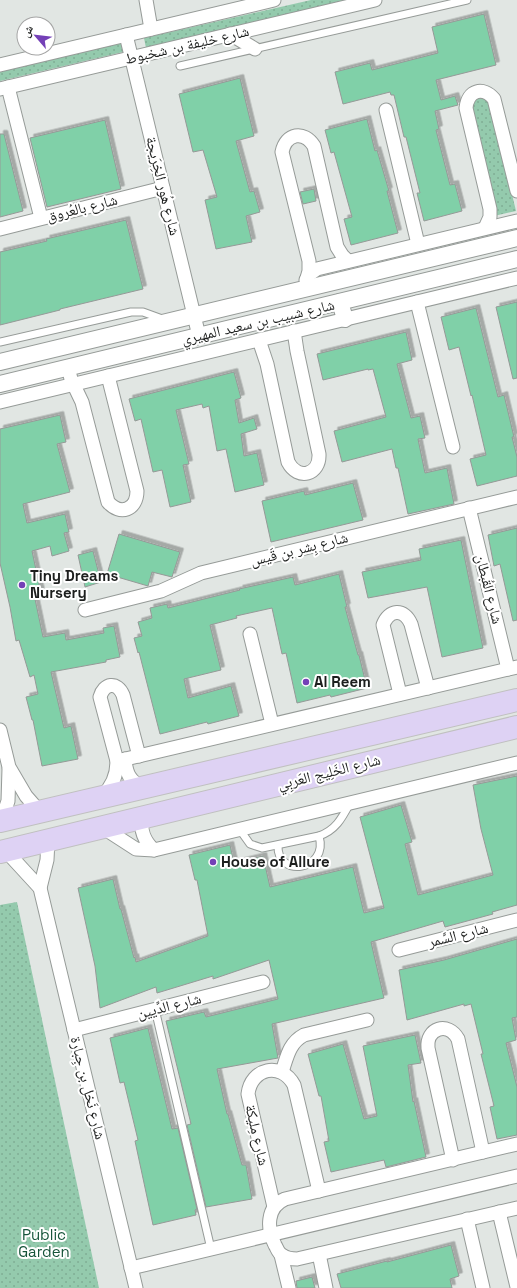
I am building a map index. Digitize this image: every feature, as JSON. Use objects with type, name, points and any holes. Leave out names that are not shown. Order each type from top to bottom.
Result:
[{"type":"highway","name":"شارع الخَلِيج العَربِي","points":[[0,821],[517,700]]},
{"type":"highway","name":"شارع الخَلِيج العَربِي","points":[[3,851],[517,727]]},
{"type":"street","points":[[146,0],[151,29]]},
{"type":"street","name":"شارع خليفة بن شخبوط","points":[[0,65],[274,0]]},
{"type":"street","name":"شارع خليفة بن شخبوط","points":[[4,88],[375,0]]},
{"type":"street","points":[[230,34],[255,49]]},
{"type":"street","name":"شارع هُور الخِرَيجة","points":[[126,35],[199,336]]},
{"type":"street","points":[[4,88],[42,218]]},
{"type":"street","points":[[485,228],[490,217],[490,209],[466,108],[467,101],[471,95],[477,91],[484,91],[490,94],[494,99],[517,191]]},
{"type":"street","points":[[386,110],[418,244]]},
{"type":"street","points":[[305,284],[309,271],[309,261],[282,152],[283,145],[287,140],[293,137],[305,137],[311,141],[314,146],[337,247],[348,261]]},
{"type":"street","name":"شارع بالعُروق","points":[[0,229],[163,188]]},
{"type":"street","points":[[305,284],[310,274],[317,269],[517,221]]},
{"type":"street","name":"شارع شبيب بن سعيد المهيري","points":[[0,362],[194,316],[305,284],[517,238]]},
{"type":"street","name":"شارع شبيب بن سعيد المهيري","points":[[0,384],[517,260]]},
{"type":"street","points":[[0,402],[517,278]]},
{"type":"street","points":[[340,302],[345,319]]},
{"type":"street","points":[[417,302],[454,446]]},
{"type":"street","name":"شارع شبيب بن سعيد المهيري","points":[[259,340],[268,364],[288,462],[292,469],[297,473],[304,474],[311,472],[316,467],[319,461],[319,454],[294,331]]},
{"type":"street","points":[[68,367],[73,384],[82,402],[108,502],[112,507],[118,510],[124,510],[130,508],[134,503],[137,498],[137,491],[108,376]]},
{"type":"street","name":"شارع بِشر بن قَيس","points":[[84,610],[161,591],[201,573],[517,497]]},
{"type":"street","name":"شارع القُبطان","points":[[469,508],[513,668]]},
{"type":"street","points":[[400,694],[383,625],[390,614],[403,614],[408,618],[411,624],[428,688]]},
{"type":"street","points":[[250,634],[272,724]]},
{"type":"street","points":[[121,760],[513,668]]},
{"type":"street","points":[[139,756],[123,694],[117,686],[111,685],[106,687],[102,691],[100,697],[121,760],[129,777],[135,784],[143,788]]},
{"type":"street","points":[[0,730],[9,767],[8,801],[0,821]]},
{"type":"street","points":[[100,798],[114,781],[121,760]]},
{"type":"street","points":[[102,827],[136,849],[154,850],[517,763]]},
{"type":"street","points":[[9,767],[26,796],[40,812]]},
{"type":"street","points":[[142,817],[141,824],[143,836],[154,850]]},
{"type":"street","name":"شارع نَخل بن جِبارة","points":[[48,840],[47,860],[40,888],[136,1288]]},
{"type":"street","name":"شارع نَخل بن جِبارة","points":[[3,851],[40,888]]},
{"type":"street","name":"شارع السَّمر","points":[[399,950],[517,920]]},
{"type":"street","name":"شارع الدِّيين","points":[[74,1030],[263,982]]},
{"type":"street","points":[[319,1192],[294,1084],[282,1072],[288,1051],[297,1039],[304,1035],[367,1020]]},
{"type":"street","points":[[452,1160],[428,1048],[428,1039],[438,1030],[448,1029],[452,1031],[458,1039],[483,1152]]},
{"type":"street","name":"شارع مِليكة","points":[[282,1072],[271,1070],[259,1073],[251,1082],[248,1094],[274,1207],[269,1219],[270,1235],[281,1255],[289,1288]]},
{"type":"street","points":[[274,1207],[285,1199],[517,1144]]},
{"type":"street","points":[[131,1268],[517,1176]]},
{"type":"street","points":[[281,1255],[297,1259],[517,1208]]},
{"type":"street","points":[[499,1212],[517,1287]]},
{"type":"street","points":[[467,1219],[483,1288]]},
{"type":"street","points":[[319,1254],[326,1288]]},
{"type":"lane","points":[[180,66],[467,0]]},
{"type":"lane","points":[[0,342],[137,311],[169,322]]},
{"type":"lane","points":[[240,830],[250,844],[258,848],[278,846],[319,836],[326,834],[335,828],[342,819],[350,803]]},
{"type":"lane","points":[[278,846],[281,860],[292,866],[304,866],[309,864],[318,856],[320,850],[319,836]]},
{"type":"lane","points":[[155,1009],[211,1249]]},
{"type":"green space","points":[[311,0],[357,0],[146,48],[144,38]]},
{"type":"green space","points":[[121,43],[123,52],[0,81],[0,72]]},
{"type":"green space","points":[[488,94],[516,211],[494,216],[465,103]]},
{"type":"green space","name":"Public Garden","points":[[17,902],[99,1288],[0,1288],[0,905]]},
{"type":"building","points":[[484,14],[496,65],[436,80],[441,100],[455,96],[458,105],[435,111],[439,129],[436,130],[450,185],[455,184],[462,211],[424,221],[417,193],[420,193],[394,95],[391,95],[390,92],[343,104],[335,72],[370,63],[372,70],[438,53],[432,27]]},
{"type":"building","points":[[240,78],[254,136],[236,141],[250,192],[254,191],[260,212],[246,216],[252,242],[216,249],[205,200],[217,197],[203,150],[193,152],[179,94]]},
{"type":"building","points":[[367,119],[375,151],[377,150],[389,191],[387,191],[398,233],[351,245],[344,219],[352,217],[334,152],[331,153],[325,130]]},
{"type":"building","points":[[105,120],[121,189],[47,207],[30,138]]},
{"type":"building","points":[[0,134],[4,134],[23,211],[0,217]]},
{"type":"building","points":[[314,189],[316,201],[303,204],[300,192]]},
{"type":"building","points":[[126,220],[143,289],[0,325],[0,252],[47,241],[46,239]]},
{"type":"building","points":[[517,302],[517,378],[513,379],[496,307]]},
{"type":"building","points":[[476,308],[498,397],[504,395],[517,457],[517,476],[477,486],[470,459],[486,455],[459,347],[449,350],[441,317]]},
{"type":"building","points":[[406,332],[412,360],[397,364],[411,418],[420,416],[425,438],[418,439],[425,473],[447,468],[454,504],[408,514],[398,468],[396,468],[392,449],[342,462],[334,431],[386,417],[373,369],[323,380],[317,354]]},
{"type":"building","points":[[234,372],[241,398],[235,400],[239,423],[254,418],[257,429],[241,434],[244,456],[257,453],[264,485],[235,492],[226,449],[217,451],[209,406],[203,408],[202,404],[176,410],[189,464],[183,465],[191,502],[170,507],[162,470],[153,472],[141,419],[135,421],[129,399]]},
{"type":"building","points":[[60,415],[66,442],[57,444],[70,492],[23,504],[27,523],[65,514],[69,532],[64,533],[69,551],[52,556],[50,546],[32,551],[42,598],[35,599],[43,637],[65,633],[66,640],[104,633],[103,628],[114,626],[120,657],[106,660],[106,662],[51,672],[64,728],[71,726],[78,759],[42,766],[33,720],[26,697],[38,694],[34,675],[30,677],[19,640],[16,641],[0,563],[0,429]]},
{"type":"building","points":[[353,483],[363,520],[271,542],[262,501],[304,491],[305,495]]},
{"type":"building","points":[[517,528],[517,620],[513,621],[500,564],[494,566],[488,535]]},
{"type":"building","points":[[119,534],[180,552],[172,577],[152,572],[148,586],[107,574]]},
{"type":"building","points":[[461,540],[483,648],[442,657],[427,587],[368,598],[362,572],[421,560],[419,549]]},
{"type":"building","points":[[93,551],[101,582],[85,587],[78,555]]},
{"type":"building","points":[[339,574],[347,607],[345,607],[367,688],[331,697],[330,695],[297,703],[286,653],[282,654],[272,608],[236,616],[237,618],[210,625],[221,670],[184,679],[188,698],[231,686],[239,716],[208,724],[207,722],[160,734],[134,638],[142,636],[138,622],[152,618],[150,608],[167,604],[168,608],[240,590],[239,589],[293,577],[295,585]]},
{"type":"building","points":[[517,776],[517,905],[492,912],[493,914],[445,927],[443,921],[371,942],[384,998],[272,1024],[278,1058],[217,1069],[227,1114],[242,1165],[246,1165],[252,1199],[206,1207],[187,1125],[191,1124],[166,1021],[204,1012],[206,1017],[278,999],[269,960],[213,979],[213,976],[157,993],[156,987],[100,1008],[95,966],[78,888],[113,879],[120,909],[136,962],[208,936],[197,880],[195,880],[189,855],[230,845],[234,863],[263,856],[270,887],[353,867],[364,913],[384,908],[360,817],[401,805],[412,842],[405,844],[418,895],[493,875],[481,829],[473,785]]},
{"type":"building","points":[[517,939],[517,1017],[512,1018],[516,1040],[506,1043],[517,1087],[517,1135],[497,1139],[490,1107],[494,1106],[481,1054],[483,1054],[471,1004],[464,1006],[464,1004],[407,1020],[399,970],[444,960]]},
{"type":"building","points":[[148,1028],[172,1129],[178,1128],[197,1209],[195,1210],[196,1215],[153,1225],[135,1141],[138,1140],[124,1082],[120,1083],[110,1038]]},
{"type":"building","points":[[415,1035],[421,1063],[408,1065],[413,1102],[414,1101],[426,1157],[386,1167],[384,1160],[331,1172],[324,1142],[329,1141],[321,1096],[319,1096],[308,1054],[343,1044],[364,1119],[377,1116],[363,1046]]},
{"type":"building","points":[[451,1245],[459,1276],[450,1279],[452,1288],[341,1288],[337,1274]]},
{"type":"building","points":[[312,1277],[315,1288],[297,1288],[296,1281]]},
{"type":"place","name":"Tiny Dreams Nursery","points":[[22,585]]},
{"type":"place","name":"Al Reem","points":[[306,682]]},
{"type":"place","name":"House of Allure","points":[[213,862]]}]
